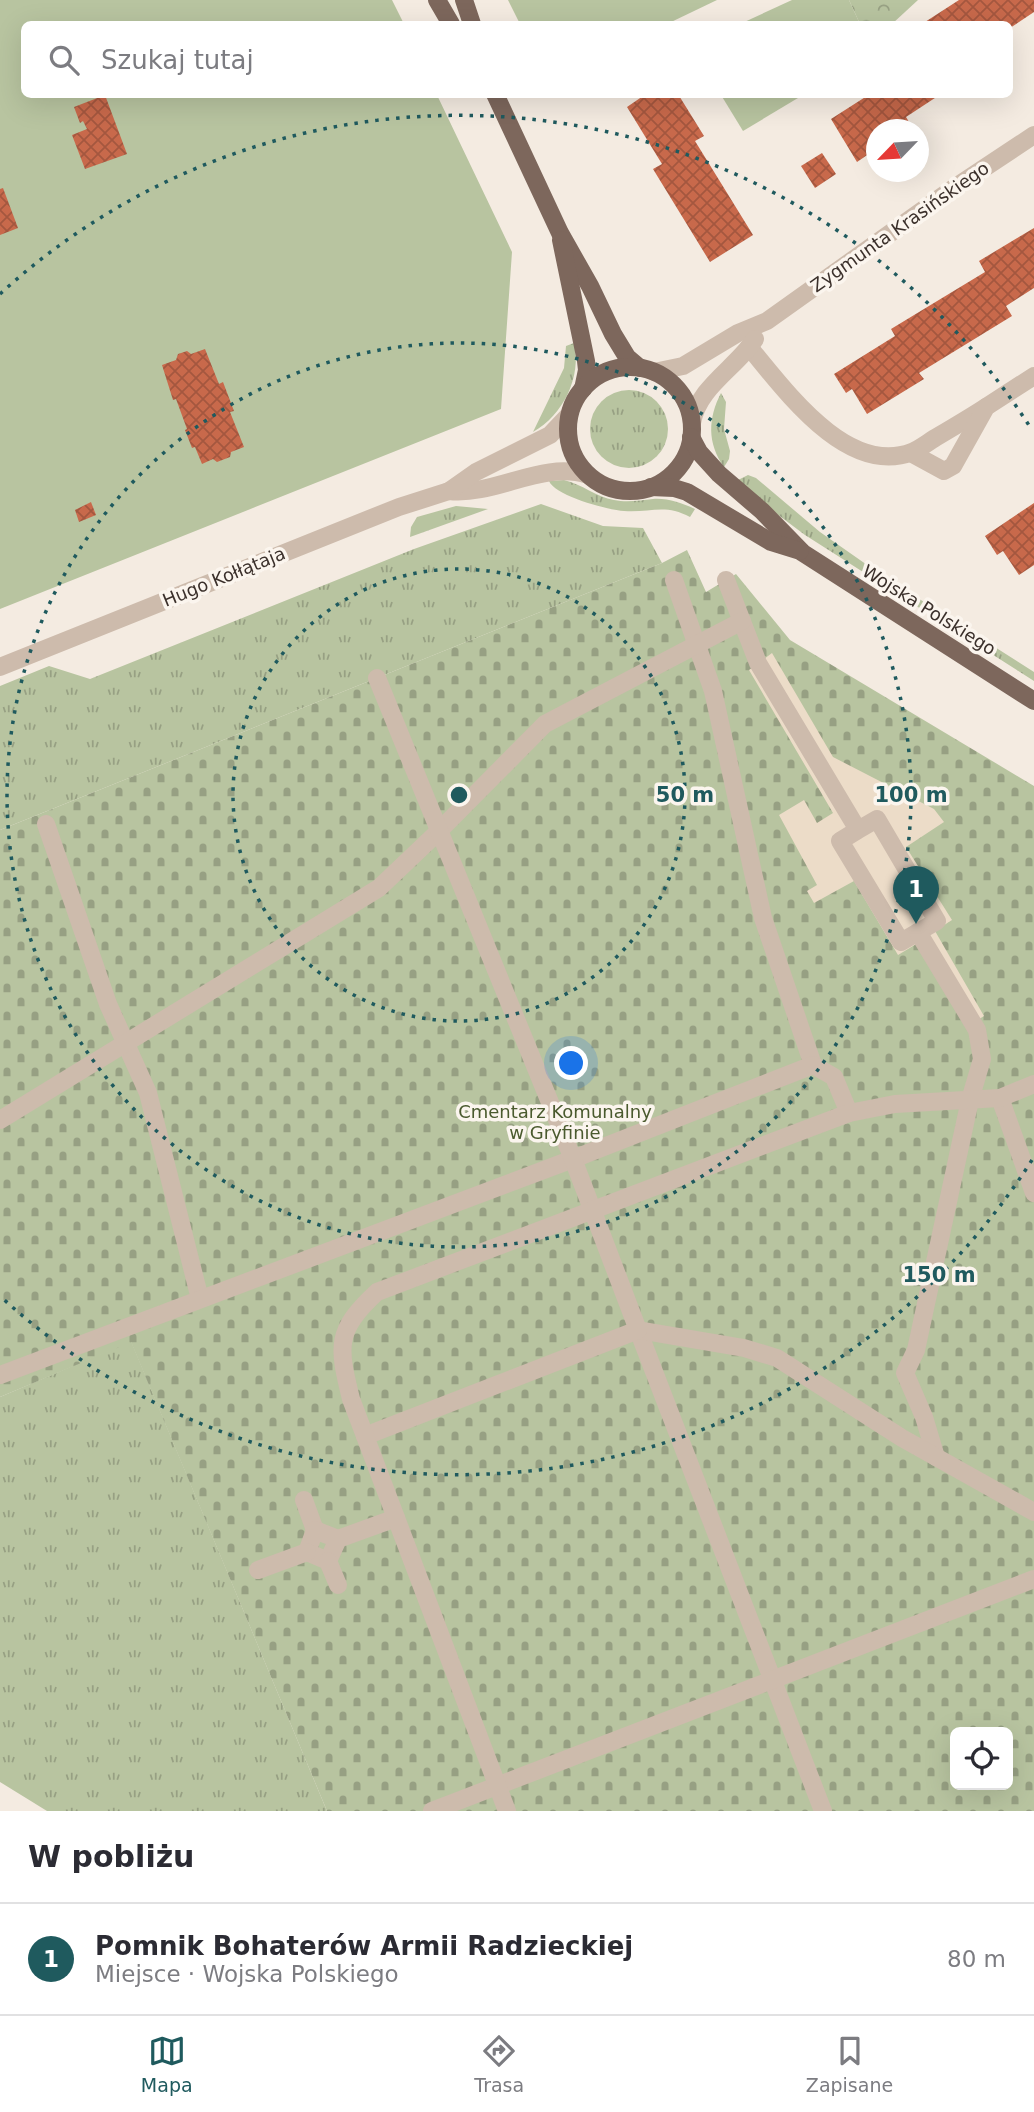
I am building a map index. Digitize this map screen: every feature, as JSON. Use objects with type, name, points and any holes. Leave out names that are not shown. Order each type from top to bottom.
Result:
[{"type":"main road","points":[[437,0],[449,21]]},
{"type":"main road","points":[[464,0],[471,21]]},
{"type":"main road","points":[[497,98],[560,233],[620,346],[647,370],[678,390],[687,405],[691,430],[687,452],[680,466],[667,479],[651,487],[634,491],[618,490],[602,484],[588,475],[571,448],[569,415],[583,389],[587,370],[560,233]]},
{"type":"main road","points":[[583,389],[594,378],[607,371],[623,367],[647,370]]},
{"type":"main road","name":"Wojska Polskiego","points":[[691,430],[699,452],[719,474],[762,511],[803,553]]},
{"type":"main road","name":"Wojska Polskiego","points":[[651,487],[674,488],[687,492],[771,541],[803,553],[1034,701]]},
{"type":"street","name":"Zygmunta Krasińskiego","points":[[647,370],[682,366],[738,333],[767,321],[1034,135]]},
{"type":"street","name":"Zygmunta Krasińskiego","points":[[691,430],[694,412],[705,394],[749,347],[767,321]]},
{"type":"street","points":[[749,347],[813,418],[845,446],[883,458],[911,453],[1034,376]]},
{"type":"street","points":[[911,453],[944,471],[953,466],[986,407]]},
{"type":"street","name":"Hugo Kołłątaja","points":[[449,491],[476,472],[550,435],[569,415]]},
{"type":"street","name":"Hugo Kołłątaja","points":[[0,667],[399,507],[449,491],[484,489],[560,471],[588,475]]},
{"type":"street","points":[[674,580],[713,691],[763,918],[813,1066],[834,1077],[849,1113]]},
{"type":"street","points":[[726,580],[758,663],[858,830]]},
{"type":"street","points":[[0,1120],[379,888],[545,724],[743,621]]},
{"type":"street","points":[[377,678],[573,1159],[823,1811]]},
{"type":"street","points":[[877,819],[937,921],[901,942],[840,841],[858,830],[877,819]]},
{"type":"street","points":[[46,824],[108,1004],[127,1041],[148,1093],[200,1299]]},
{"type":"street","points":[[918,932],[977,1030],[982,1059],[970,1100],[916,1350],[905,1373],[924,1417],[936,1457]]},
{"type":"street","points":[[0,1375],[813,1066]]},
{"type":"street","points":[[507,1811],[351,1399],[343,1366],[343,1337],[354,1314],[377,1292],[849,1113],[895,1104],[1000,1098],[1034,1084]]},
{"type":"street","points":[[1000,1098],[1034,1193]]},
{"type":"street","points":[[365,1436],[638,1330],[744,1348],[777,1358],[902,1438],[1034,1512]]},
{"type":"street","points":[[304,1500],[315,1530],[307,1552]]},
{"type":"street","points":[[315,1530],[338,1539],[396,1518]]},
{"type":"street","points":[[327,1561],[338,1539]]},
{"type":"street","points":[[258,1570],[307,1552],[327,1561],[338,1585]]},
{"type":"street","points":[[432,1811],[1034,1579]]},
{"type":"green space","points":[[0,0],[392,0],[402,21],[21,21],[21,98],[438,98],[512,252],[501,409],[0,609]]},
{"type":"green space","points":[[508,0],[717,0],[673,21],[518,21]]},
{"type":"green space","points":[[792,0],[849,0],[859,21],[746,21]]},
{"type":"green space","points":[[849,0],[918,0],[895,21],[859,21]]},
{"type":"green space","points":[[723,98],[798,98],[743,131]]},
{"type":"green space","points":[[574,343],[575,369],[568,394],[553,416],[533,432],[564,368],[566,346]]},
{"type":"green space","points":[[629,390],[644,393],[656,402],[665,414],[668,429],[665,444],[656,456],[644,465],[629,468],[614,465],[602,456],[593,444],[590,429],[593,414],[602,402],[614,393]]},
{"type":"green space","points":[[721,393],[726,402],[724,429],[730,451],[724,467],[718,458],[711,430]]},
{"type":"green space","points":[[748,475],[756,478],[820,532],[880,574],[1034,672],[1034,681],[805,535],[738,480]]},
{"type":"green space","points":[[564,480],[614,500],[664,499],[695,509],[690,517],[665,509],[624,511],[606,508],[571,497],[553,487],[549,481]]},
{"type":"green space","points":[[541,504],[603,526],[643,528],[662,563],[0,830],[0,686],[49,666],[90,679],[414,549]]},
{"type":"green space","points":[[456,506],[488,509],[410,537],[411,527],[417,517]]},
{"type":"green space","name":"Cmentarz Komunalny w Gryfinie","points":[[687,550],[706,592],[736,574],[790,640],[1034,786],[1034,1811],[327,1811],[131,1342],[0,1397],[0,830],[662,563]]},
{"type":"green space","points":[[131,1341],[327,1811],[47,1811],[0,1782],[0,1397]]},
{"type":"shaded area","points":[[772,653],[833,757],[934,809],[944,822],[906,847],[952,920],[935,931],[984,1016],[968,1026],[918,943],[898,955],[854,881],[814,903],[807,891],[817,885],[779,815],[804,800],[817,823],[833,813],[749,670]]},
{"type":"building","points":[[959,0],[1034,0],[1034,12],[1013,26],[1013,21],[927,21]]},
{"type":"building","points":[[97,98],[106,98],[127,154],[85,169],[72,135],[87,129],[83,121],[80,123],[74,107]]},
{"type":"building","points":[[640,98],[680,98],[704,136],[695,141],[753,235],[710,262],[653,169],[662,164],[627,107]]},
{"type":"building","points":[[864,98],[935,98],[906,117],[907,119],[866,119],[866,156],[857,162],[831,119]]},
{"type":"building","points":[[822,153],[836,174],[815,188],[801,166]]},
{"type":"building","points":[[3,188],[18,228],[0,235],[0,189]]},
{"type":"building","points":[[1034,228],[1034,288],[1006,306],[1012,316],[919,373],[924,379],[867,414],[852,389],[846,393],[834,374],[895,336],[891,329],[985,272],[979,261]]},
{"type":"building","points":[[205,349],[219,384],[223,382],[234,411],[230,412],[244,447],[231,452],[230,457],[217,462],[213,459],[202,464],[195,447],[192,448],[162,365],[176,360],[178,354],[187,351],[191,354]]},
{"type":"building","points":[[91,502],[96,515],[79,522],[75,510]]},
{"type":"building","points":[[1034,503],[1034,565],[1019,575],[1003,551],[997,555],[985,536]]},
{"type":"place","name":"Pomnik Bohaterów Armii Radzieckiej","points":[[916,924]]}]
